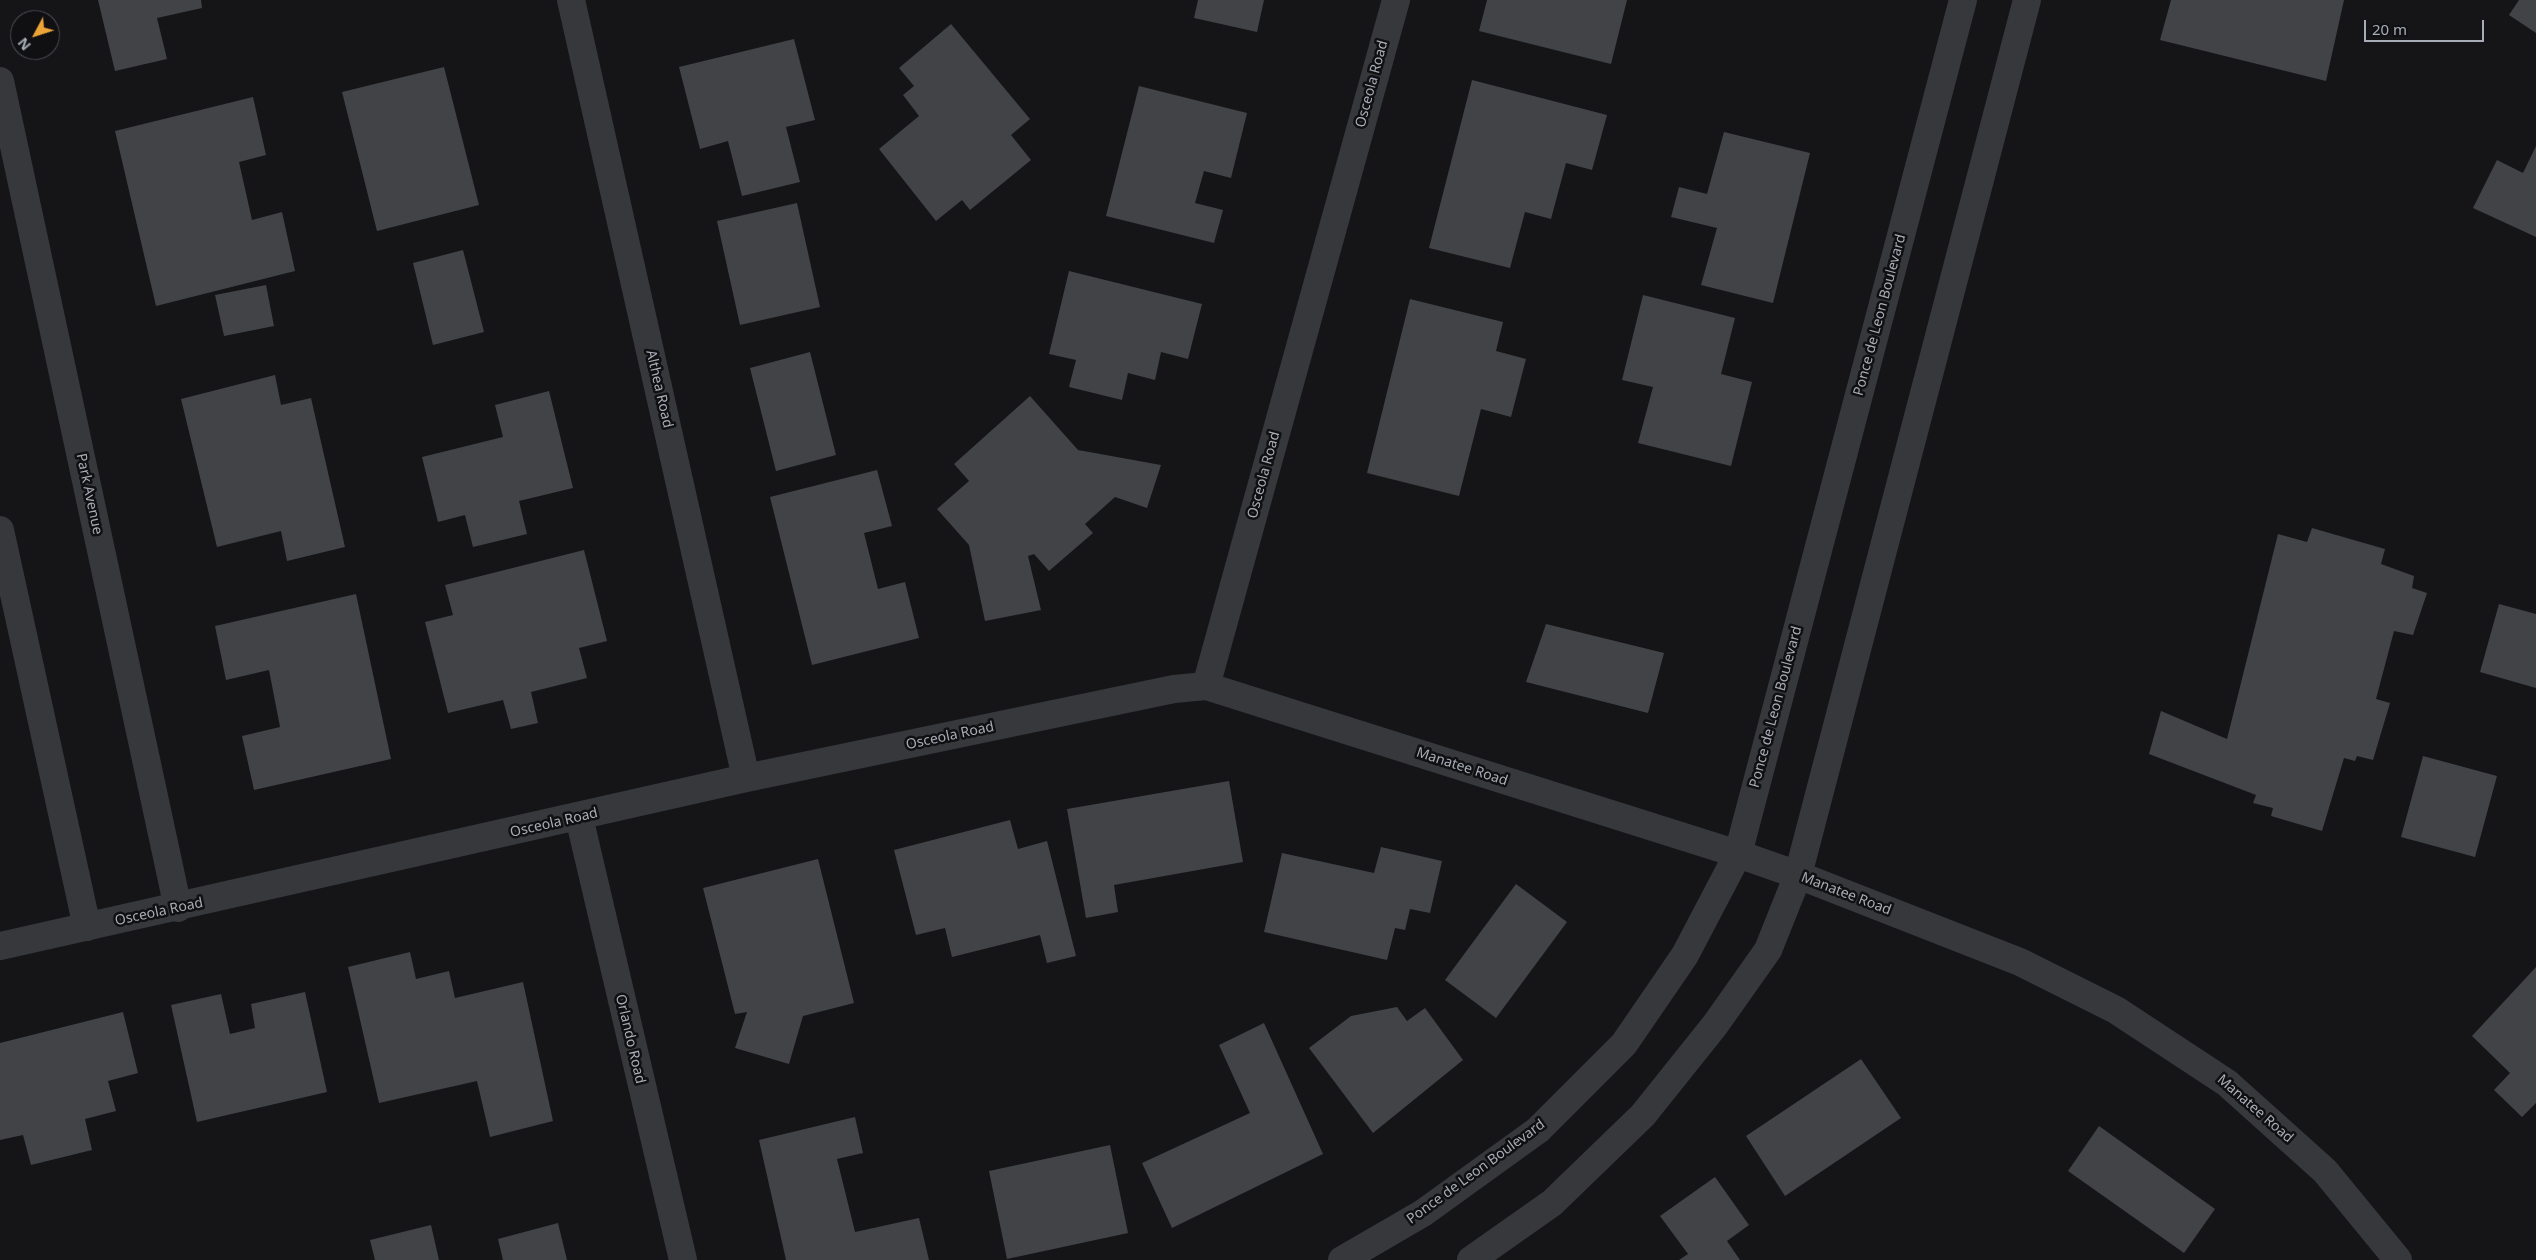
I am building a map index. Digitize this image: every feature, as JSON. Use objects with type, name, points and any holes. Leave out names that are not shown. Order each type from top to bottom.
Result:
[{"type":"street","name":"Althea Road","points":[[571,0],[746,778]]},
{"type":"street","name":"Osceola Road","points":[[0,946],[178,908],[746,778],[1174,689],[1206,686],[1396,0]]},
{"type":"street","name":"Ponce de Leon Boulevard","points":[[1342,1260],[1423,1213],[1538,1130],[1624,1044],[1685,955],[1738,854],[1963,0]]},
{"type":"street","points":[[1471,1260],[1552,1203],[1643,1115],[1716,1025],[1768,950],[1798,875],[2027,0]]},
{"type":"street","name":"Park Avenue","points":[[0,81],[178,908]]},
{"type":"street","points":[[0,530],[87,927]]},
{"type":"street","name":"Manatee Road","points":[[1206,686],[1738,854],[1798,875],[2020,962],[2116,1010],[2235,1090],[2325,1171],[2398,1260]]},
{"type":"street","name":"Orlando Road","points":[[579,817],[683,1260]]},
{"type":"building","points":[[98,0],[201,0],[202,8],[157,18],[167,59],[115,71]]},
{"type":"building","points":[[1198,0],[1264,0],[1257,32],[1194,18]]},
{"type":"building","points":[[1487,0],[1627,0],[1611,64],[1479,31]]},
{"type":"building","points":[[2171,0],[2344,0],[2326,81],[2160,40]]},
{"type":"building","points":[[2519,0],[2536,0],[2536,33],[2509,15]]},
{"type":"building","points":[[951,24],[1030,119],[1011,135],[1031,160],[970,210],[962,200],[936,221],[879,149],[919,116],[903,95],[914,86],[899,68]]},
{"type":"building","points":[[794,39],[815,120],[786,127],[800,182],[742,196],[728,141],[700,149],[679,67]]},
{"type":"building","points":[[444,67],[479,205],[377,231],[342,92]]},
{"type":"building","points":[[1472,80],[1607,115],[1592,170],[1566,163],[1551,219],[1525,212],[1510,268],[1429,248]]},
{"type":"building","points":[[1139,86],[1247,113],[1231,178],[1204,171],[1195,203],[1223,210],[1214,243],[1106,216]]},
{"type":"building","points":[[253,97],[266,155],[239,162],[252,220],[282,212],[295,271],[156,306],[115,131]]},
{"type":"building","points":[[1724,132],[1810,153],[1773,303],[1701,285],[1717,228],[1671,217],[1679,187],[1707,194]]},
{"type":"building","points":[[2536,146],[2536,237],[2473,208],[2497,160],[2523,173]]},
{"type":"building","points":[[797,203],[820,307],[740,325],[717,221]]},
{"type":"building","points":[[463,250],[484,332],[433,345],[413,263]]},
{"type":"building","points":[[1069,271],[1202,304],[1188,359],[1161,352],[1155,380],[1128,373],[1122,400],[1069,387],[1076,360],[1049,354]]},
{"type":"building","points":[[266,285],[274,326],[224,336],[215,295]]},
{"type":"building","points":[[1643,295],[1735,318],[1721,374],[1752,382],[1731,466],[1638,443],[1653,387],[1622,380]]},
{"type":"building","points":[[1410,299],[1503,322],[1496,351],[1526,359],[1511,417],[1481,409],[1459,496],[1367,473]]},
{"type":"building","points":[[810,352],[836,455],[776,471],[750,368]]},
{"type":"building","points":[[275,375],[281,405],[311,398],[345,547],[287,561],[281,531],[217,547],[181,399]]},
{"type":"building","points":[[549,391],[573,488],[519,501],[527,534],[473,547],[465,515],[438,522],[422,457],[503,437],[495,405]]},
{"type":"building","points":[[1030,396],[1078,450],[1161,465],[1147,508],[1115,497],[1085,524],[1093,533],[1049,571],[1034,554],[1028,556],[1041,610],[985,621],[969,545],[937,509],[969,481],[954,464]]},
{"type":"building","points":[[877,470],[892,526],[864,533],[878,589],[905,582],[919,638],[812,665],[770,497]]},
{"type":"building","points":[[2312,528],[2385,549],[2381,564],[2414,576],[2412,588],[2427,593],[2413,635],[2394,631],[2376,699],[2390,703],[2373,760],[2357,756],[2355,761],[2344,758],[2322,831],[2271,816],[2273,808],[2253,803],[2256,795],[2149,754],[2161,711],[2227,739],[2278,534],[2307,542]]},
{"type":"building","points":[[584,550],[607,641],[579,648],[587,678],[531,692],[538,723],[511,729],[503,700],[448,713],[425,622],[453,615],[445,585]]},
{"type":"building","points":[[356,594],[391,759],[254,790],[242,736],[280,727],[269,670],[226,680],[215,626]]},
{"type":"building","points":[[2499,604],[2536,614],[2536,688],[2480,672]]},
{"type":"building","points":[[1546,624],[1664,653],[1648,713],[1526,682]]},
{"type":"building","points":[[2423,756],[2497,776],[2475,857],[2401,837]]},
{"type":"building","points":[[1229,781],[1243,862],[1114,885],[1118,912],[1086,918],[1067,809]]},
{"type":"building","points":[[1010,820],[1018,849],[1047,841],[1076,956],[1047,963],[1040,935],[952,957],[945,928],[916,935],[894,850]]},
{"type":"building","points":[[1381,847],[1442,861],[1430,913],[1410,909],[1405,930],[1395,928],[1387,960],[1264,932],[1282,853],[1374,873]]},
{"type":"building","points":[[818,859],[854,1003],[803,1016],[789,1064],[735,1048],[747,1012],[735,1014],[703,888]]},
{"type":"building","points":[[1516,884],[1567,922],[1496,1018],[1445,980]]},
{"type":"building","points":[[410,952],[416,979],[449,971],[455,998],[523,982],[553,1121],[490,1137],[477,1081],[379,1103],[348,967]]},
{"type":"building","points":[[2536,967],[2536,1103],[2522,1117],[2494,1090],[2510,1073],[2472,1036]]},
{"type":"building","points":[[305,992],[327,1092],[197,1122],[171,1005],[221,994],[230,1034],[255,1028],[251,1004]]},
{"type":"building","points":[[1397,1007],[1407,1021],[1425,1008],[1463,1060],[1373,1133],[1309,1048],[1351,1016]]},
{"type":"building","points":[[123,1012],[138,1073],[108,1081],[116,1111],[85,1119],[92,1150],[31,1165],[23,1135],[0,1140],[0,1043]]},
{"type":"building","points":[[1264,1023],[1323,1154],[1172,1228],[1142,1163],[1250,1113],[1219,1045]]},
{"type":"building","points":[[1861,1059],[1901,1118],[1785,1196],[1746,1136]]},
{"type":"building","points":[[855,1117],[863,1153],[837,1159],[855,1232],[919,1218],[929,1260],[786,1260],[759,1140]]},
{"type":"building","points":[[2099,1126],[2215,1209],[2184,1253],[2068,1171]]},
{"type":"building","points":[[1110,1145],[1128,1233],[1007,1259],[989,1171]]},
{"type":"building","points":[[1715,1177],[1749,1225],[1727,1241],[1740,1260],[1679,1260],[1688,1254],[1660,1216]]},
{"type":"building","points":[[558,1223],[567,1260],[503,1260],[498,1239]]},
{"type":"building","points":[[431,1225],[439,1260],[375,1260],[370,1240]]}]
